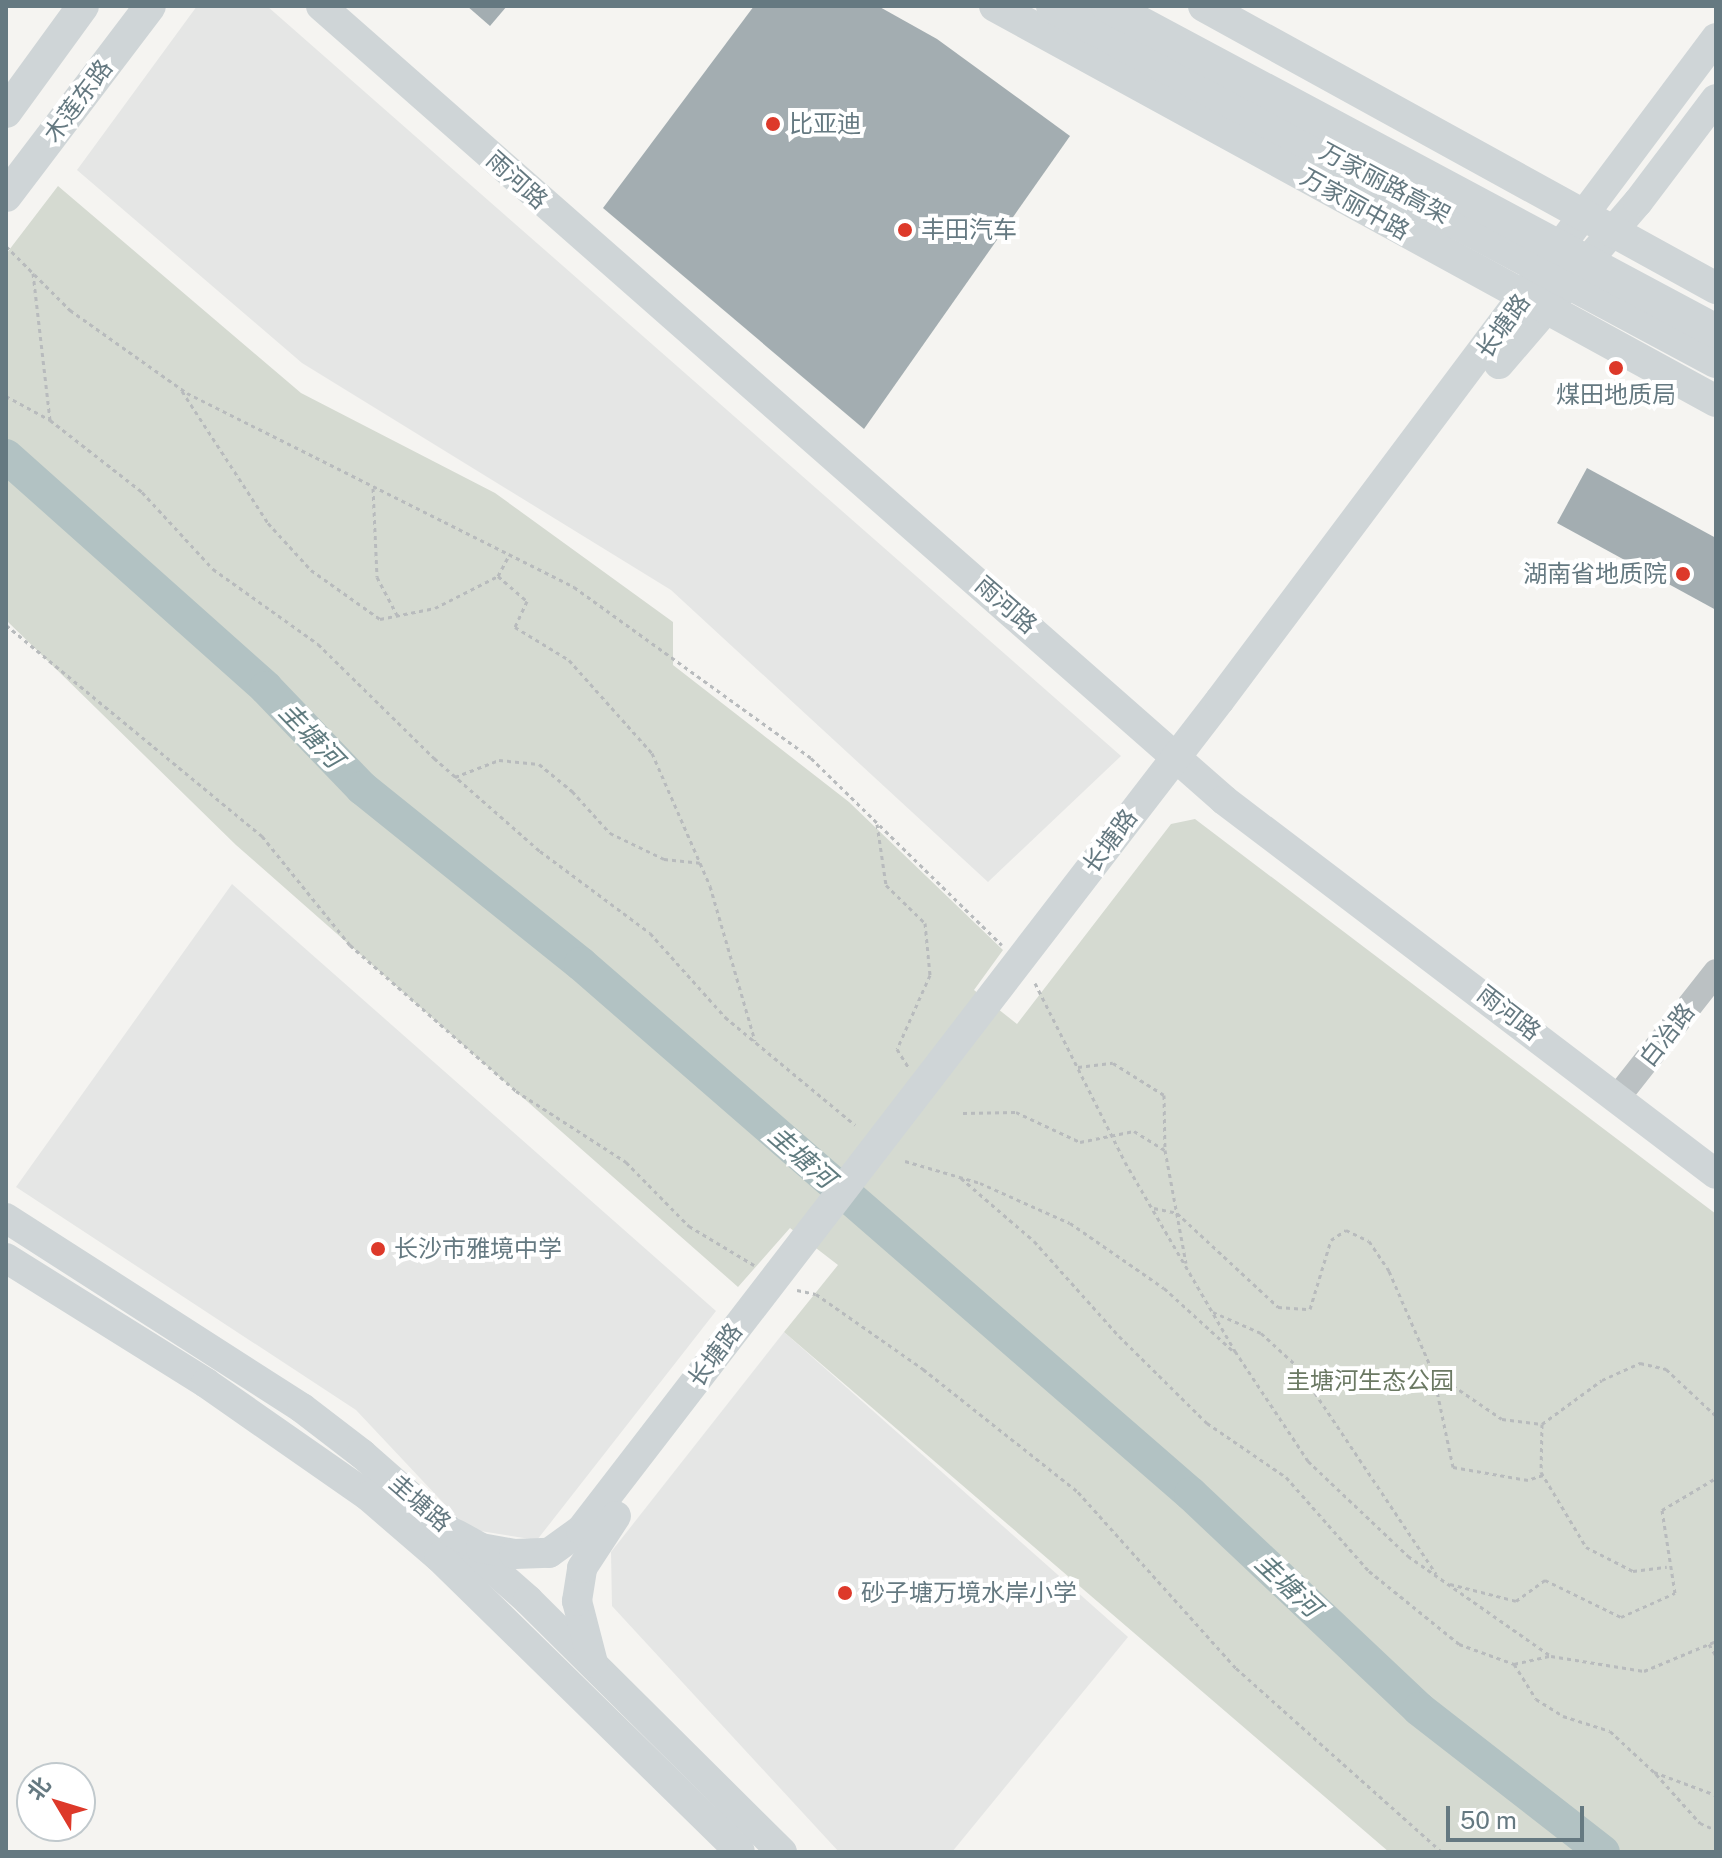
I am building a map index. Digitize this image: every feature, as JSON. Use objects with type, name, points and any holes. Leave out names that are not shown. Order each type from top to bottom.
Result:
[{"type":"highway","name":"万家丽路高架","points":[[1053,6],[1716,361]]},
{"type":"highway","name":"万家丽路高架","points":[[1108,6],[1716,331]]},
{"type":"main road","points":[[6,112],[83,6]]},
{"type":"main road","name":"木莲东路","points":[[6,196],[150,6]]},
{"type":"main road","name":"雨河路","points":[[321,6],[1187,756],[1627,1093],[1716,1174]]},
{"type":"main road","name":"雨河路","points":[[352,6],[1024,593],[1187,756]]},
{"type":"main road","name":"万家丽中路","points":[[995,6],[1716,401]]},
{"type":"main road","points":[[1204,6],[1716,288]]},
{"type":"main road","name":"长塘路","points":[[593,1663],[577,1601],[582,1568],[593,1546],[811,1243],[1535,302],[1582,214],[1716,38]]},
{"type":"main road","name":"长塘路","points":[[1535,302],[1613,230],[1716,99]]},
{"type":"main road","name":"雨河路","points":[[1627,1093],[1716,1149]]},
{"type":"main road","name":"圭塘路","points":[[6,1218],[302,1408],[456,1534],[593,1663],[782,1852]]},
{"type":"main road","name":"圭塘路","points":[[6,1258],[206,1383],[368,1496],[439,1557],[740,1852]]},
{"type":"main road","name":"长塘路","points":[[456,1534],[481,1548],[514,1554],[549,1553],[569,1542],[782,1283]]},
{"type":"street","name":"白冶路","points":[[1627,1093],[1716,972]]},
{"type":"street","name":"白冶路","points":[[1627,1093],[1716,987]]},
{"type":"path","points":[[6,246],[70,310],[180,388],[574,587],[811,758],[1024,968],[1186,1267],[1238,1356],[1308,1461],[1408,1556],[1551,1656]]},
{"type":"path","points":[[33,273],[50,420]]},
{"type":"path","points":[[180,388],[260,512],[311,570],[380,619],[435,608],[498,576],[509,555]]},
{"type":"path","points":[[6,396],[50,420],[142,492],[213,569],[318,644],[455,777],[540,851],[650,933],[725,1017],[855,1125]]},
{"type":"path","points":[[373,487],[377,577],[397,615]]},
{"type":"path","points":[[498,576],[527,601],[515,627],[569,660],[652,753],[700,863],[755,1041]]},
{"type":"path","points":[[6,625],[262,836],[350,945],[516,1091],[626,1162],[689,1226],[782,1283],[816,1294],[899,1352],[1078,1492],[1236,1668],[1442,1852]]},
{"type":"path","points":[[455,777],[499,760],[539,764],[572,791],[610,833],[664,859],[700,863]]},
{"type":"path","points":[[877,823],[886,885],[925,923],[930,975],[897,1049],[915,1078]]},
{"type":"path","points":[[1078,1067],[1113,1063],[1164,1095],[1165,1150],[1186,1267]]},
{"type":"path","points":[[963,1113],[1016,1112],[1080,1142],[1114,1138],[1134,1131],[1165,1150]]},
{"type":"path","points":[[905,1161],[961,1178],[1070,1223],[1164,1288],[1238,1356]]},
{"type":"path","points":[[961,1178],[1034,1241],[1119,1336],[1207,1423],[1286,1477],[1369,1571],[1459,1644],[1514,1664],[1551,1656],[1644,1671],[1716,1641]]},
{"type":"path","points":[[1152,1207],[1177,1213],[1278,1307],[1310,1309],[1331,1240],[1346,1230],[1369,1241],[1389,1271],[1433,1372],[1453,1467],[1528,1480],[1543,1475]]},
{"type":"path","points":[[1213,1312],[1261,1333],[1297,1366],[1437,1577]]},
{"type":"path","points":[[1433,1372],[1502,1419],[1542,1424],[1602,1380],[1640,1363],[1666,1369],[1716,1416]]},
{"type":"path","points":[[1542,1424],[1543,1475],[1586,1547],[1633,1571],[1667,1567]]},
{"type":"path","points":[[1446,1583],[1516,1601],[1545,1580],[1621,1617],[1675,1593],[1667,1567],[1662,1510],[1716,1478]]},
{"type":"path","points":[[1709,1644],[1716,1656]]},
{"type":"path","points":[[1514,1664],[1536,1699],[1563,1716],[1610,1731],[1654,1772],[1700,1823],[1716,1830]]},
{"type":"path","points":[[1654,1772],[1716,1795]]},
{"type":"shaded area","points":[[197,6],[267,6],[1121,756],[988,882],[671,590],[302,363],[77,170]]},
{"type":"shaded area","name":"长沙市雅境中学","points":[[232,884],[716,1311],[537,1540],[468,1529],[356,1410],[16,1187]]},
{"type":"shaded area","name":"砂子塘万境水岸小学","points":[[784,1332],[1128,1637],[952,1852],[839,1852],[612,1606],[611,1552]]},
{"type":"green space","name":"圭塘河生态公园","points":[[58,186],[301,393],[495,493],[673,622],[673,665],[849,802],[1003,950],[974,990],[1017,1024],[1171,824],[1195,819],[1716,1214],[1716,1852],[1389,1852],[784,1332],[838,1265],[790,1228],[738,1287],[236,845],[6,620],[6,254]]},
{"type":"building","points":[[467,6],[507,6],[490,26]]},
{"type":"building","points":[[754,6],[878,6],[937,39],[1070,136],[864,429],[603,208]]},
{"type":"building","name":"湖南省地质院","points":[[1587,468],[1716,538],[1716,610],[1557,523]]},
{"type":"waterway","name":"圭塘河","points":[[6,456],[266,688],[362,788],[581,964],[1191,1494],[1419,1709],[1603,1852]]},
{"type":"place","name":"比亚迪","points":[[773,124]]},
{"type":"place","name":"丰田汽车","points":[[905,230]]},
{"type":"place","name":"煤田地质局","points":[[1616,368]]},
{"type":"place","name":"湖南省地质院","points":[[1683,574]]},
{"type":"place","name":"长沙市雅境中学","points":[[378,1249]]},
{"type":"place","name":"砂子塘万境水岸小学","points":[[845,1593]]}]
